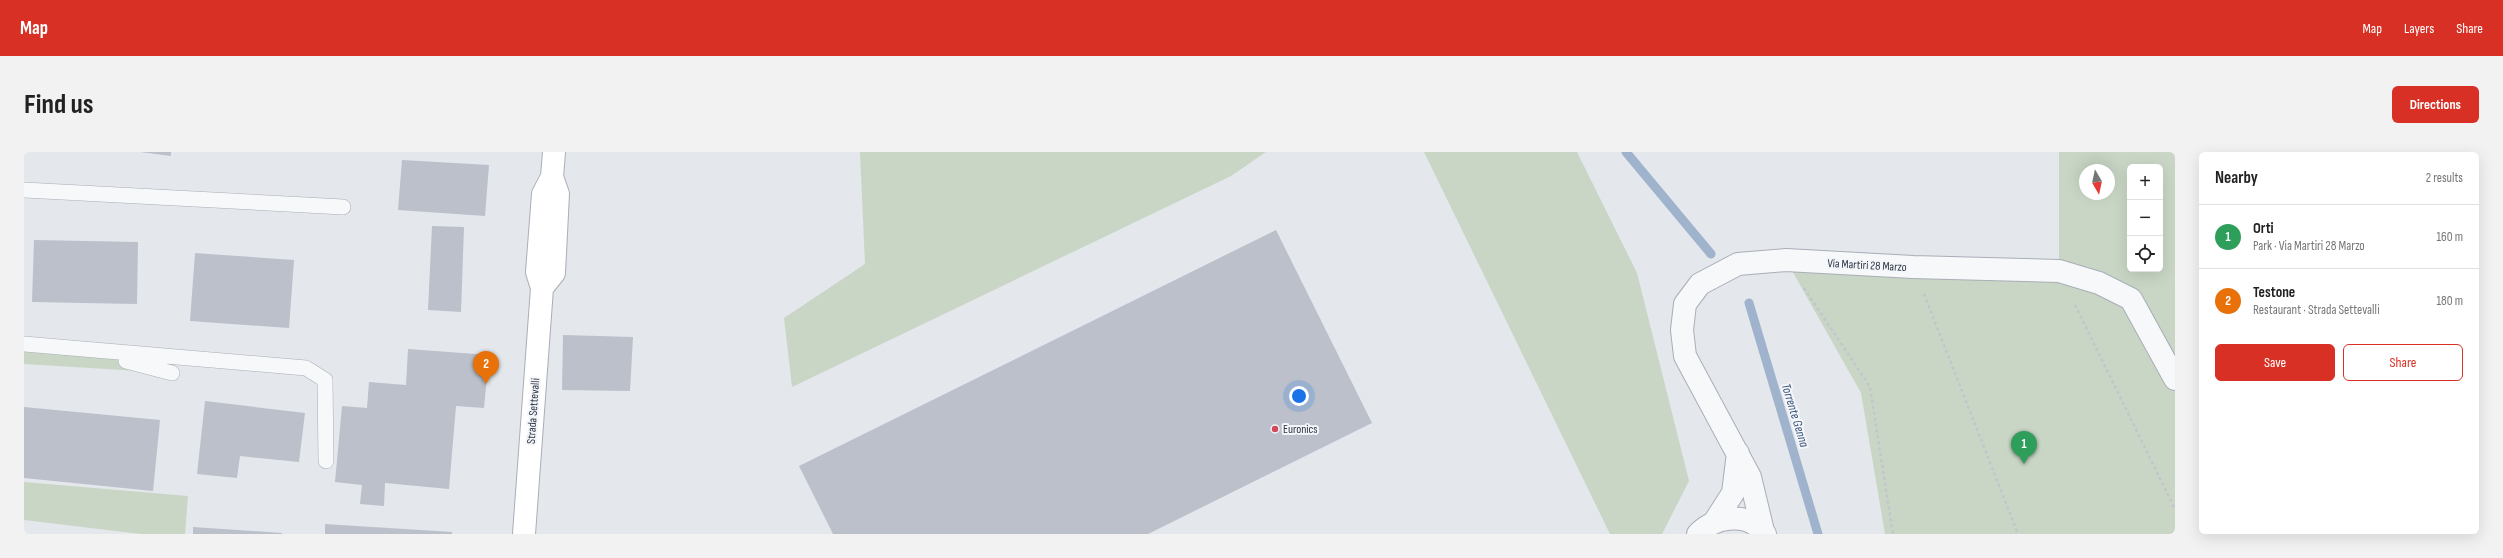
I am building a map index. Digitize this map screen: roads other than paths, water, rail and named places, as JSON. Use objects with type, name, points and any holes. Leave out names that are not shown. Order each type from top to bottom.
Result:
[{"type":"main road","name":"Strada Settevalli","points":[[524,534],[542,288],[537,272],[543,194],[552,177],[554,152]]},
{"type":"street","name":"Via Martiri 28 Marzo","points":[[1764,533],[1750,476],[1685,356],[1682,330],[1684,304],[1700,284],[1738,264],[1786,260],[1913,267],[2059,271],[2100,283],[2131,299],[2175,379]]},
{"type":"street","points":[[1698,534],[1715,521],[1732,493],[1738,453]]},
{"type":"street","name":"Via Martiri 28 Marzo","points":[[1715,521],[1728,518],[1741,519],[1764,533]]},
{"type":"lane","points":[[24,190],[343,208]]},
{"type":"lane","points":[[24,344],[306,368],[325,380],[326,461]]},
{"type":"lane","points":[[83,349],[172,373]]},
{"type":"waterway","name":"Torrente Genna","points":[[1626,152],[1711,254]]},
{"type":"waterway","name":"Torrente Genna","points":[[1749,303],[1818,534]]},
{"type":"place","name":"Testone","points":[[486,384]]},
{"type":"place","name":"Euronics","points":[[1275,429]]},
{"type":"place","name":"Orti","points":[[2024,464]]}]
